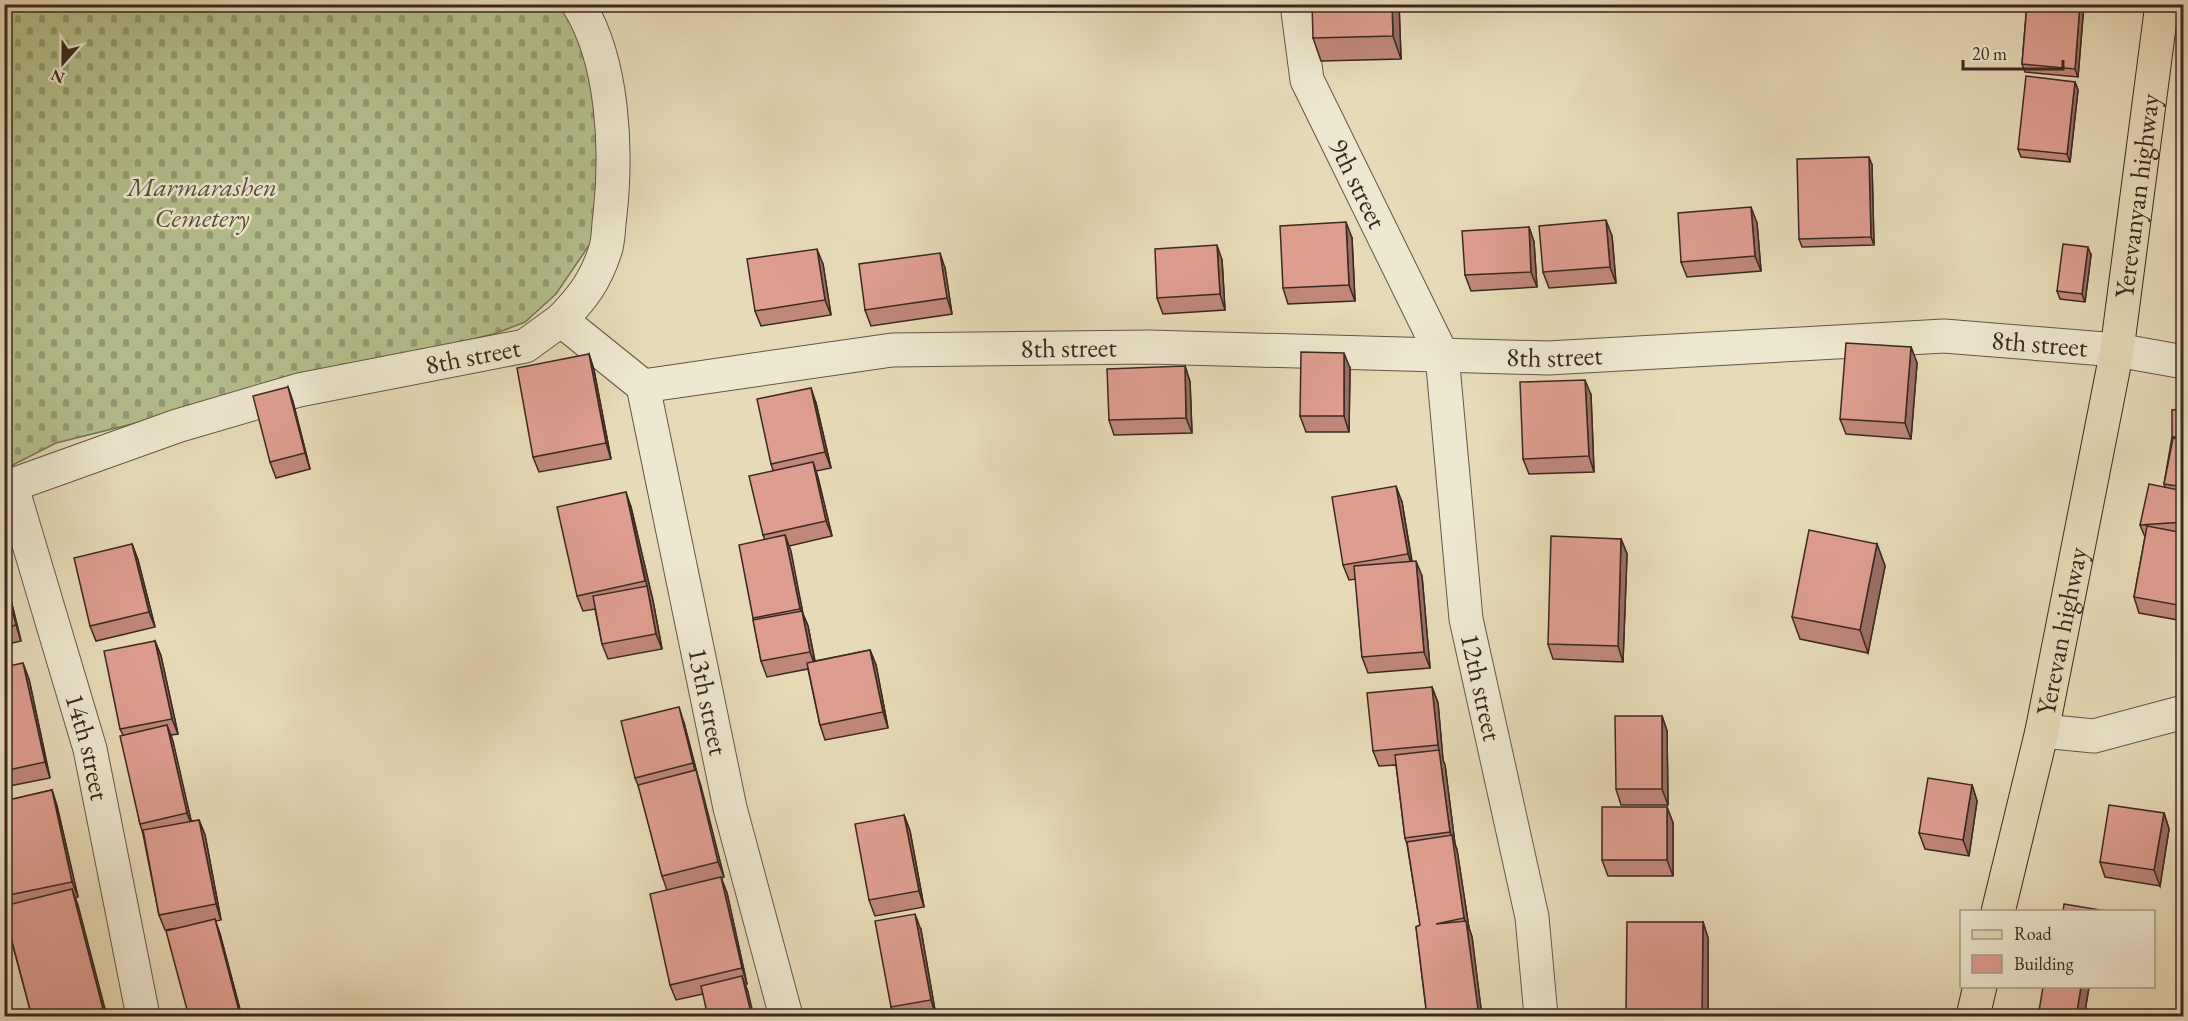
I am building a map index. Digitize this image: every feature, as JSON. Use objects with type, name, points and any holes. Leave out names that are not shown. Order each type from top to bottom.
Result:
[{"type":"main road","name":"Yerevanyan highway","points":[[2117,350],[2162,4]]},
{"type":"main road","name":"Yerevan highway","points":[[1998,910],[2042,731],[2117,350]]},
{"type":"main road","points":[[1973,1017],[1980,988]]},
{"type":"street","name":"8th street","points":[[8,486],[177,426],[299,390],[525,346],[561,320],[587,293],[606,250],[614,176],[614,126],[600,60],[578,4]]},
{"type":"street","name":"9th street","points":[[1297,4],[1307,80],[1442,356]]},
{"type":"street","points":[[561,320],[643,386]]},
{"type":"street","name":"8th street","points":[[643,386],[892,350],[1149,347],[1548,358],[1944,336],[2117,350],[2184,362]]},
{"type":"street","name":"12th street","points":[[1442,356],[1466,619],[1532,917],[1540,1017]]},
{"type":"street","name":"13th street","points":[[643,386],[730,808],[786,1017]]},
{"type":"street","name":"14th street","points":[[8,486],[90,749],[143,1017]]},
{"type":"street","points":[[2042,731],[2094,736],[2184,712]]},
{"type":"green space","name":"Marmarashen Cemetery","points":[[5,5],[569,5],[609,140],[592,241],[556,294],[525,322],[497,333],[56,443],[5,469]]},
{"type":"building","points":[[1312,4],[1392,4],[1393,36],[1313,38]]},
{"type":"building","points":[[2027,4],[2080,4],[2075,69],[2022,64]]},
{"type":"building","points":[[2026,76],[2075,82],[2067,154],[2018,149]]},
{"type":"building","points":[[1869,157],[1871,237],[1799,239],[1797,159]]},
{"type":"building","points":[[1751,207],[1755,256],[1681,262],[1678,213]]},
{"type":"building","points":[[1606,220],[1610,267],[1543,272],[1539,226]]},
{"type":"building","points":[[1346,222],[1349,285],[1283,288],[1280,226]]},
{"type":"building","points":[[1529,227],[1531,272],[1465,275],[1462,231]]},
{"type":"building","points":[[2063,244],[2088,247],[2082,294],[2057,291]]},
{"type":"building","points":[[1217,245],[1220,294],[1157,298],[1155,249]]},
{"type":"building","points":[[817,249],[825,300],[755,311],[747,259]]},
{"type":"building","points":[[940,253],[947,298],[865,310],[859,264]]},
{"type":"building","points":[[1846,343],[1911,347],[1905,423],[1840,419]]},
{"type":"building","points":[[1301,352],[1344,353],[1344,416],[1300,416]]},
{"type":"building","points":[[589,354],[606,443],[533,457],[517,368]]},
{"type":"building","points":[[1185,366],[1186,418],[1109,420],[1107,369]]},
{"type":"building","points":[[1585,380],[1589,456],[1523,459],[1520,382]]},
{"type":"building","points":[[288,387],[305,453],[270,462],[253,396]]},
{"type":"building","points":[[811,388],[825,452],[771,464],[757,399]]},
{"type":"building","points":[[2184,409],[2184,437],[2172,437],[2172,410]]},
{"type":"building","points":[[2173,438],[2184,440],[2184,487],[2164,484]]},
{"type":"building","points":[[813,462],[826,521],[763,535],[749,476]]},
{"type":"building","points":[[2149,484],[2184,491],[2184,522],[2140,525]]},
{"type":"building","points":[[1396,486],[1408,554],[1343,565],[1332,497]]},
{"type":"building","points":[[626,492],[645,581],[577,596],[557,507]]},
{"type":"building","points":[[2147,526],[2184,533],[2183,606],[2134,597]]},
{"type":"building","points":[[1809,530],[1877,544],[1860,630],[1792,617]]},
{"type":"building","points":[[785,535],[800,609],[753,618],[739,545]]},
{"type":"building","points":[[1551,536],[1621,539],[1618,646],[1548,644]]},
{"type":"building","points":[[132,544],[149,612],[90,626],[74,558]]},
{"type":"building","points":[[1416,561],[1424,652],[1362,657],[1354,566]]},
{"type":"building","points":[[4,579],[16,625],[4,628]]},
{"type":"building","points":[[647,586],[656,634],[602,644],[593,596]]},
{"type":"building","points":[[802,611],[810,652],[761,661],[753,620]]},
{"type":"building","points":[[155,641],[172,719],[120,729],[104,651]]},
{"type":"building","points":[[870,650],[883,712],[820,725],[807,663]]},
{"type":"building","points":[[23,663],[45,762],[4,771],[4,667]]},
{"type":"building","points":[[1432,687],[1438,745],[1373,751],[1367,693]]},
{"type":"building","points":[[679,707],[693,763],[635,778],[621,721]]},
{"type":"building","points":[[1615,716],[1662,716],[1662,789],[1616,789]]},
{"type":"building","points":[[167,725],[187,813],[140,824],[120,736]]},
{"type":"building","points":[[1439,750],[1450,832],[1405,838],[1395,755]]},
{"type":"building","points":[[696,770],[718,862],[662,876],[638,785]]},
{"type":"building","points":[[1928,778],[1972,785],[1963,840],[1919,833]]},
{"type":"building","points":[[52,790],[72,882],[4,896],[4,801]]},
{"type":"building","points":[[2109,805],[2164,813],[2154,870],[2100,862]]},
{"type":"building","points":[[1602,807],[1667,807],[1667,860],[1602,860]]},
{"type":"building","points":[[904,815],[919,891],[869,900],[855,824]]},
{"type":"building","points":[[199,820],[216,904],[159,915],[143,830]]},
{"type":"building","points":[[1452,835],[1464,918],[1436,924],[1466,921],[1478,1009],[1427,1016],[1416,927],[1420,925],[1407,842]]},
{"type":"building","points":[[721,877],[742,968],[670,985],[650,894]]},
{"type":"building","points":[[72,889],[103,1009],[74,1017],[32,1017],[4,906]]},
{"type":"building","points":[[2064,904],[2100,910],[2063,910]]},
{"type":"building","points":[[915,914],[931,1000],[891,1007],[875,921]]},
{"type":"building","points":[[215,919],[239,1011],[217,1017],[189,1017],[166,931]]},
{"type":"building","points":[[1627,922],[1703,922],[1702,1012],[1626,1012]]},
{"type":"building","points":[[742,976],[752,1017],[708,1017],[701,986]]},
{"type":"building","points":[[2043,988],[2081,988],[2076,1017],[2039,1011]]}]
